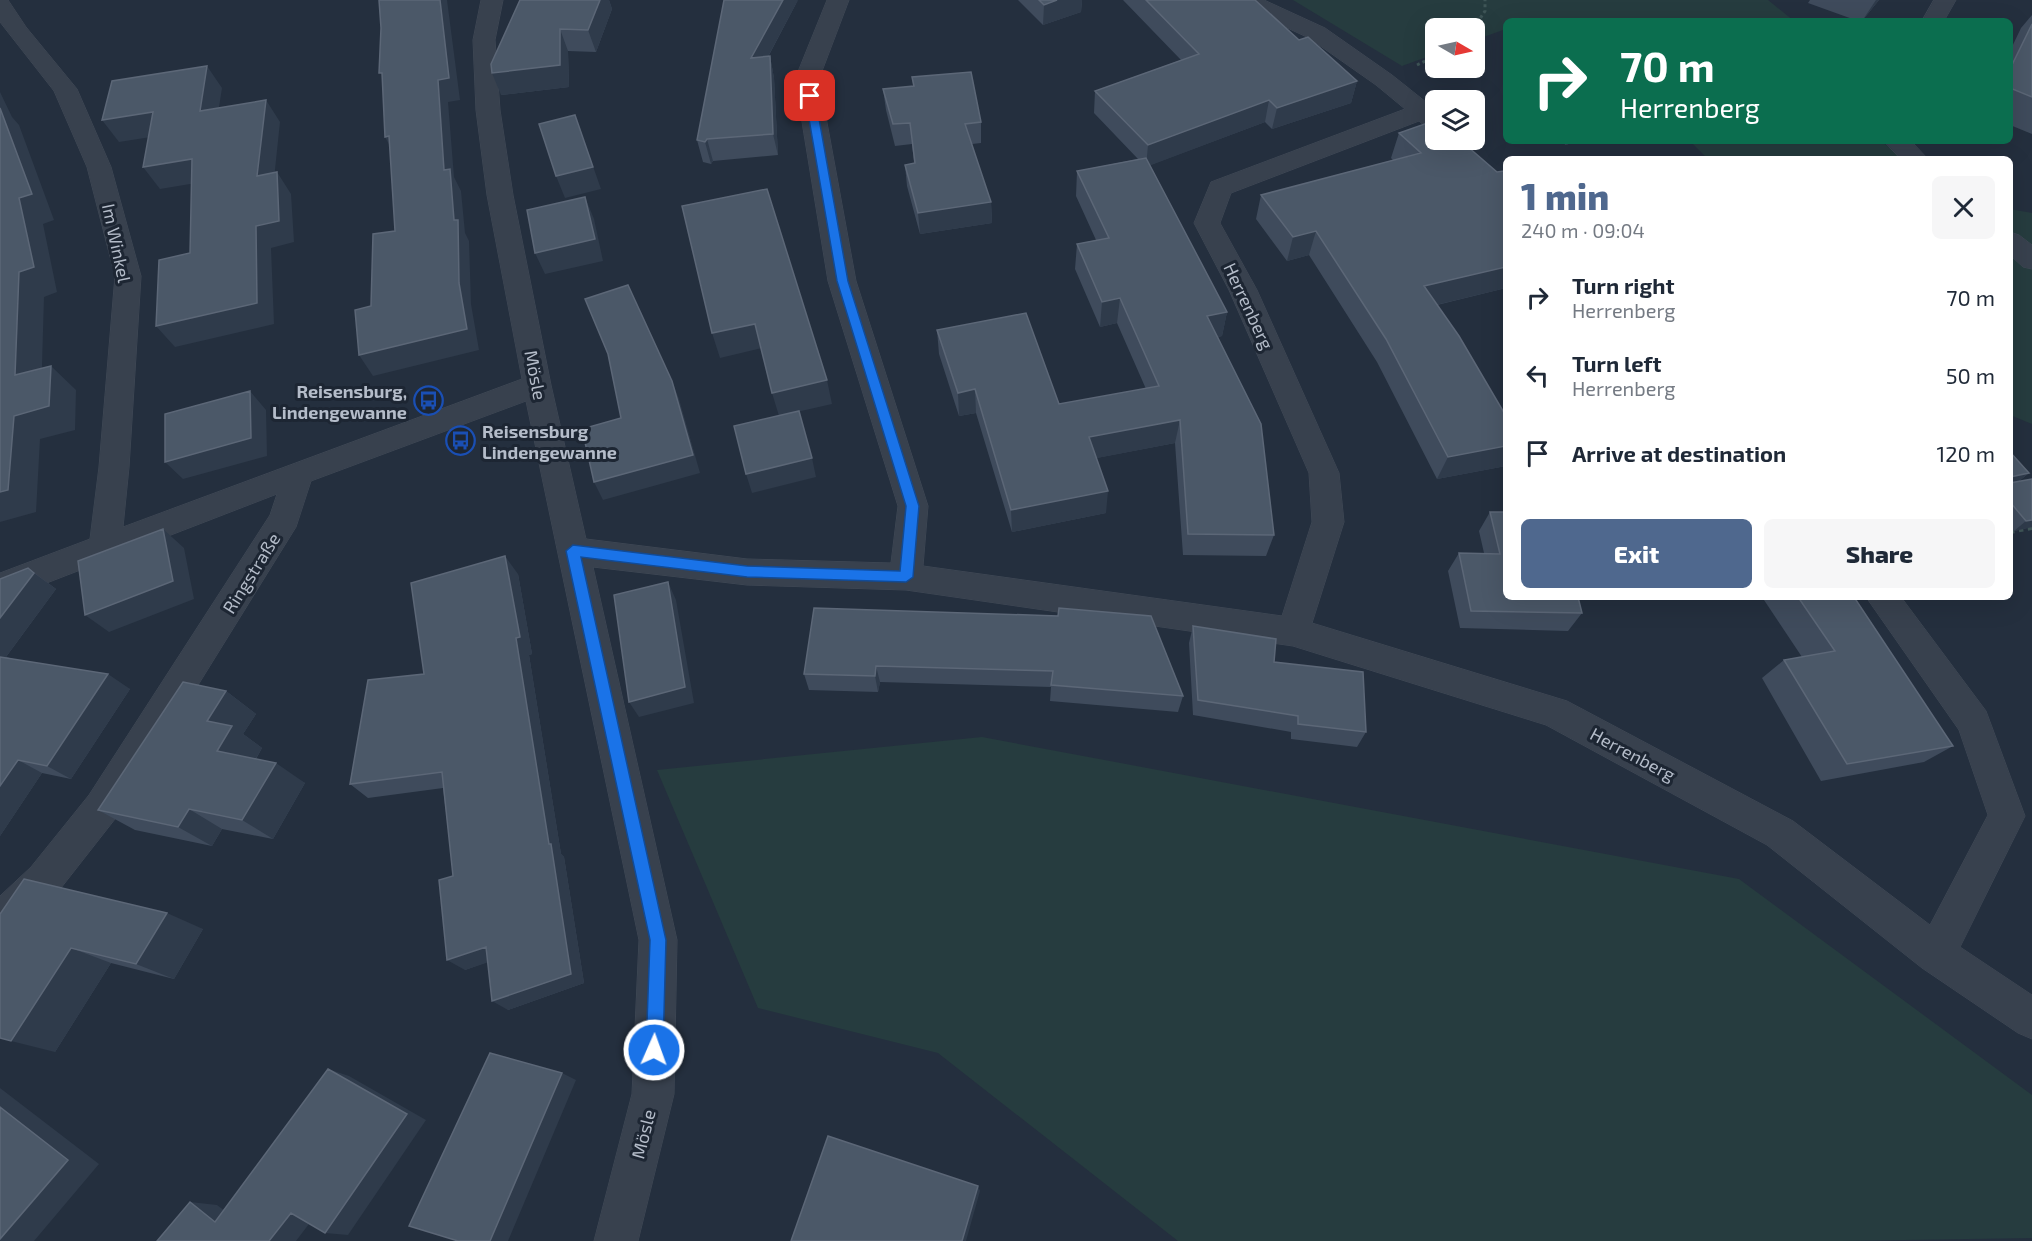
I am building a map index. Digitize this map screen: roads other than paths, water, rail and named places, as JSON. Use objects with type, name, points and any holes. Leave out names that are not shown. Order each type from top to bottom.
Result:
[{"type":"street","name":"Mösle","points":[[492,0],[484,40],[488,110],[500,195],[537,385],[658,940],[653,1094],[616,1241]]},
{"type":"street","points":[[838,0],[807,79],[842,281],[913,506],[906,577]]},
{"type":"street","name":"Herrenberg","points":[[1246,0],[1317,33],[1384,80],[1425,113]]},
{"type":"street","points":[[1936,18],[1945,0]]},
{"type":"street","name":"Im Winkel","points":[[0,5],[17,31],[65,89],[99,167],[128,276],[114,467],[105,546]]},
{"type":"street","name":"Herrenberg","points":[[1293,632],[1328,522],[1323,473],[1243,290],[1208,223],[1220,188],[1425,117]]},
{"type":"street","points":[[1899,144],[1913,156]]},
{"type":"street","points":[[2013,244],[2032,260]]},
{"type":"street","points":[[0,587],[298,472],[537,385]]},
{"type":"street","name":"Ringstraße","points":[[0,922],[44,880],[102,807],[285,518],[298,472]]},
{"type":"street","name":"Herrenberg","points":[[573,551],[747,572],[906,577],[1293,632],[1555,712],[1780,833],[1936,954],[2032,1019]]},
{"type":"street","points":[[1884,600],[1974,722],[2007,816],[1936,954]]},
{"type":"place","name":"Reisensburg, Lindengewanne","points":[[428,401]]},
{"type":"place","name":"Reisensburg Lindengewanne","points":[[461,441]]}]
